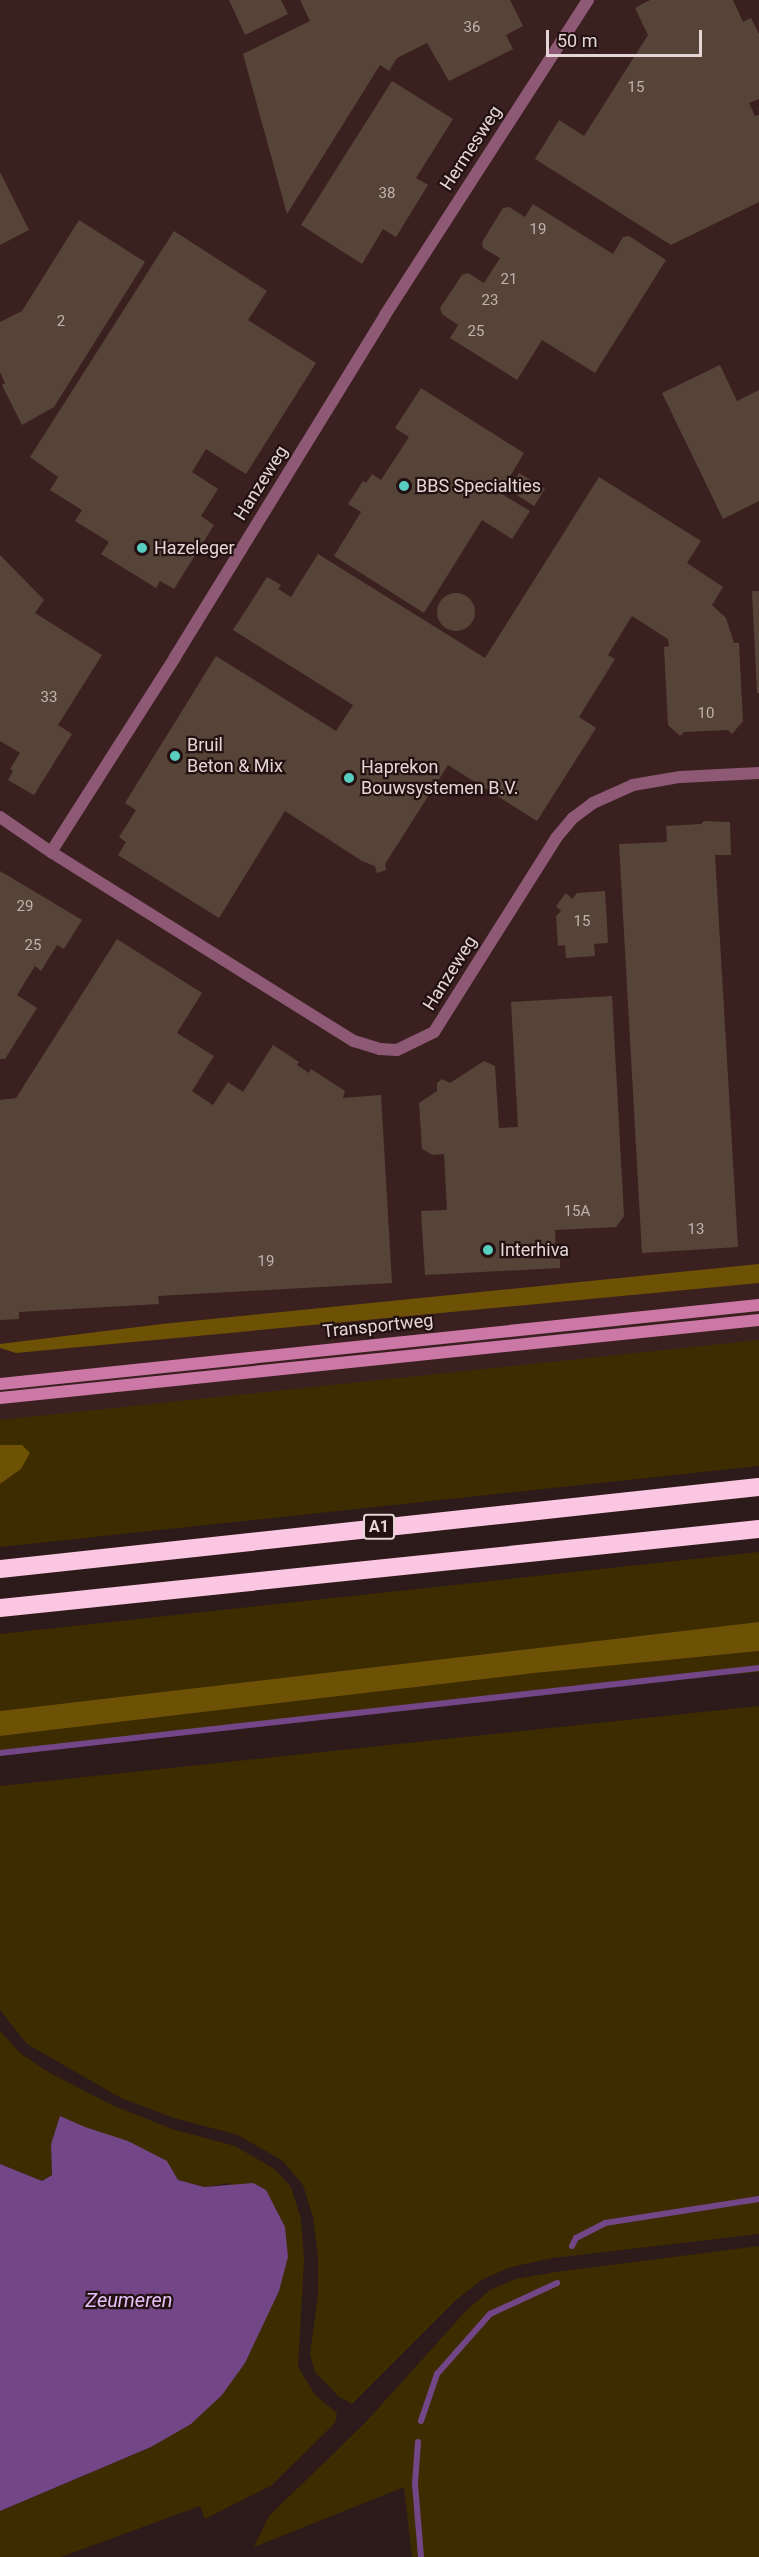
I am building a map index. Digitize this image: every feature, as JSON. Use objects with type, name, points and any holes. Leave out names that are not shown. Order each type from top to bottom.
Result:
[{"type":"highway","name":"A1","points":[[0,1569],[759,1487]]},
{"type":"highway","name":"A1","points":[[0,1608],[759,1529]]},
{"type":"street","name":"Hermesweg","points":[[385,315],[588,0]]},
{"type":"street","name":"Hanzeweg","points":[[51,852],[181,647],[385,315]]},
{"type":"street","name":"Hanzeweg","points":[[0,817],[51,852],[354,1041],[380,1049],[397,1050],[434,1032],[556,838],[573,818],[593,803],[633,784],[680,777],[759,773]]},
{"type":"street","name":"Transportweg","points":[[0,1384],[759,1305]]},
{"type":"street","name":"Transportweg","points":[[0,1398],[759,1320]]},
{"type":"shaded area","points":[[0,0],[759,0],[759,1387],[0,1464]]},
{"type":"shaded area","points":[[759,1264],[759,1283],[16,1353],[0,1348],[0,1344],[162,1324]]},
{"type":"shaded area","points":[[759,1340],[759,1466],[0,1547],[0,1484],[21,1469],[22,1445],[0,1445],[0,1420]]},
{"type":"shaded area","points":[[0,1445],[22,1445],[30,1453],[21,1469],[0,1484]]},
{"type":"shaded area","points":[[759,1552],[759,1622],[0,1711],[0,1634]]},
{"type":"shaded area","points":[[759,1622],[759,1651],[535,1673],[0,1736],[0,1711]]},
{"type":"shaded area","points":[[759,1651],[759,1672],[533,1693],[0,1755],[0,1736],[535,1673]]},
{"type":"shaded area","points":[[759,1706],[759,2234],[553,2258],[511,2267],[483,2279],[457,2299],[352,2404],[338,2396],[315,2372],[310,2354],[318,2295],[318,2256],[313,2217],[303,2185],[283,2161],[238,2135],[174,2118],[121,2098],[27,2044],[0,2010],[0,1786]]},
{"type":"shaded area","points":[[0,2031],[20,2053],[50,2073],[114,2106],[172,2129],[235,2146],[276,2170],[291,2187],[301,2219],[304,2261],[298,2367],[315,2395],[337,2413],[335,2423],[272,2485],[205,2519],[200,2506],[61,2557],[0,2557],[0,2511],[151,2447],[230,2183],[204,2187],[178,2180],[60,2116],[51,2144],[52,2175],[42,2181],[0,2164]]},
{"type":"shaded area","points":[[759,2246],[759,2557],[412,2557],[404,2487],[254,2547],[269,2516],[364,2424],[466,2311],[490,2290],[515,2279],[556,2272]]},
{"type":"water","name":"Zeumeren","points":[[60,2116],[128,2141],[167,2161],[178,2180],[204,2187],[253,2183],[266,2190],[285,2227],[288,2257],[279,2291],[245,2363],[222,2395],[191,2424],[151,2447],[0,2511],[0,2164],[42,2181],[52,2175],[51,2144]]},
{"type":"building","points":[[229,0],[281,0],[288,14],[245,35]]},
{"type":"building","points":[[300,0],[510,0],[523,26],[506,35],[513,49],[449,81],[427,43],[397,58],[389,71],[380,65],[287,214],[243,54],[310,21]]},
{"type":"building","points":[[650,0],[733,0],[743,22],[751,18],[759,34],[759,99],[749,103],[755,116],[759,115],[759,202],[671,245],[535,159],[559,120],[584,136],[648,35],[635,8]]},
{"type":"building","points":[[392,81],[453,119],[416,178],[428,185],[396,237],[383,229],[362,264],[301,225]]},
{"type":"building","points":[[0,172],[29,230],[0,245]]},
{"type":"building","points":[[533,204],[613,254],[623,237],[629,236],[666,260],[595,373],[542,340],[517,380],[450,338],[458,325],[442,314],[440,308],[462,275],[468,273],[484,283],[500,258],[483,248],[482,242],[503,208],[509,207],[525,217]]},
{"type":"building","points":[[79,220],[145,262],[54,407],[22,425],[2,385],[5,383],[0,372],[0,322],[22,311]]},
{"type":"building","points":[[174,231],[267,291],[248,320],[316,363],[246,474],[206,449],[192,472],[218,489],[201,516],[214,525],[174,589],[160,581],[156,588],[101,554],[109,542],[75,521],[82,510],[50,490],[58,477],[30,457]]},
{"type":"building","points":[[720,365],[737,401],[759,390],[759,501],[723,519],[662,393]]},
{"type":"building","points":[[421,388],[524,453],[500,493],[530,511],[512,539],[482,520],[424,613],[334,556],[361,512],[348,504],[363,481],[366,483],[372,474],[381,480],[409,437],[395,428]]},
{"type":"building","points":[[519,473],[545,489],[534,506],[509,490]]},
{"type":"building","points":[[599,477],[701,541],[687,563],[723,587],[712,605],[726,618],[734,643],[739,643],[743,721],[732,734],[728,730],[684,732],[680,736],[668,725],[664,647],[669,646],[668,639],[632,616],[608,655],[615,659],[579,717],[596,728],[537,821],[448,765],[385,864],[386,870],[377,873],[375,866],[362,861],[285,811],[219,918],[118,855],[126,842],[119,837],[136,810],[125,803],[216,656],[336,731],[353,705],[233,630],[267,577],[281,585],[278,589],[291,597],[318,554],[485,658]]},
{"type":"building","points":[[0,555],[44,600],[35,613],[102,655],[58,725],[72,734],[34,795],[8,780],[13,771],[10,769],[20,753],[0,741]]},
{"type":"building","points":[[752,591],[759,591],[759,693],[757,693]]},
{"type":"building","points":[[456,593],[469,599],[475,612],[469,625],[456,631],[443,625],[437,612],[443,599]]},
{"type":"building","points":[[704,821],[730,822],[731,855],[715,855],[738,1247],[642,1253],[619,844],[667,842],[666,826],[701,824]]},
{"type":"building","points":[[0,871],[82,920],[64,949],[57,945],[41,971],[35,966],[17,995],[37,1008],[5,1059],[0,1059]]},
{"type":"building","points":[[605,891],[608,943],[594,944],[595,956],[566,958],[565,945],[558,946],[556,916],[561,911],[556,906],[566,893],[572,899],[577,893]]},
{"type":"building","points":[[117,939],[202,993],[177,1033],[214,1056],[192,1091],[213,1105],[228,1082],[243,1092],[273,1045],[299,1062],[297,1065],[309,1073],[311,1069],[345,1091],[343,1098],[381,1095],[392,1283],[158,1296],[159,1304],[19,1312],[19,1319],[0,1320],[0,1100],[16,1098]]},
{"type":"building","points":[[612,996],[624,1216],[616,1227],[555,1230],[556,1259],[560,1259],[560,1268],[425,1275],[421,1211],[447,1210],[444,1154],[433,1155],[422,1149],[419,1103],[437,1091],[437,1083],[442,1079],[450,1083],[484,1061],[495,1066],[499,1128],[518,1127],[511,1002]]},
{"type":"waterway","points":[[0,1753],[759,1668]]},
{"type":"waterway","points":[[572,2246],[576,2238],[605,2223],[759,2199]]},
{"type":"waterway","points":[[421,2421],[437,2374],[490,2314],[557,2283]]},
{"type":"waterway","points":[[418,2442],[415,2484],[421,2557]]},
{"type":"place","name":"BBS Specialties","points":[[404,486]]},
{"type":"place","name":"Hazeleger","points":[[142,548]]},
{"type":"place","name":"Bruil Beton & Mix","points":[[175,756]]},
{"type":"place","name":"Haprekon Bouwsystemen B.V.","points":[[349,778]]},
{"type":"place","name":"Interhiva","points":[[488,1250]]}]
